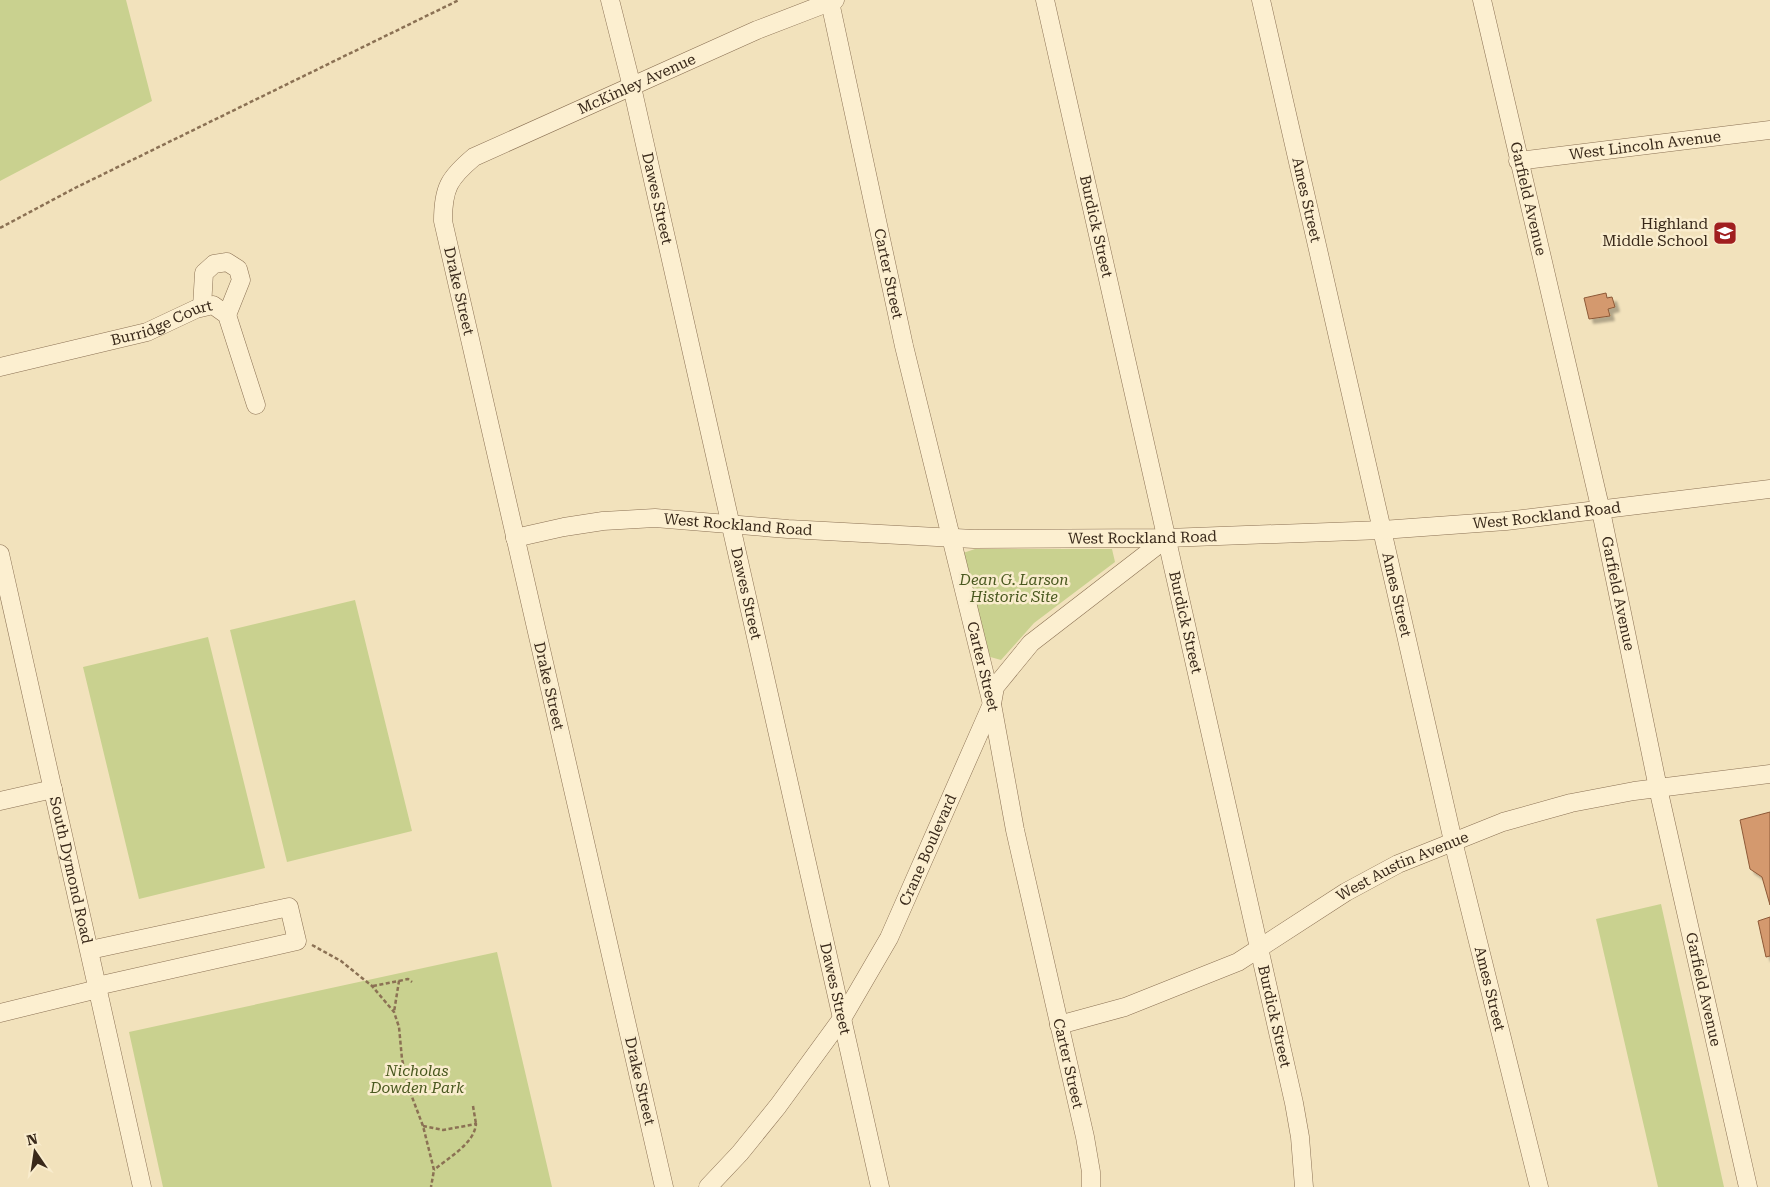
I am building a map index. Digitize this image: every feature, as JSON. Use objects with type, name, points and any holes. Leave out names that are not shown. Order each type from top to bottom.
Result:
[{"type":"street","name":"Dawes Street","points":[[610,0],[632,87],[880,1187]]},
{"type":"street","name":"Burdick Street","points":[[1044,0],[1294,1103],[1300,1137],[1304,1187]]},
{"type":"street","name":"Ames Street","points":[[1261,0],[1453,841],[1539,1187]]},
{"type":"street","name":"Garfield Avenue","points":[[1482,0],[1601,511],[1658,788],[1748,1187]]},
{"type":"street","name":"McKinley Avenue","points":[[448,184],[455,173],[474,157],[757,30],[832,1]]},
{"type":"street","name":"Carter Street","points":[[832,1],[904,346],[992,704],[1015,830],[1085,1138],[1091,1172],[1091,1187]]},
{"type":"street","name":"West Lincoln Avenue","points":[[1518,161],[1770,130]]},
{"type":"street","name":"Drake Street","points":[[448,184],[443,203],[443,221],[664,1187]]},
{"type":"street","points":[[202,307],[204,273],[214,264],[227,262],[238,269],[241,280],[227,315]]},
{"type":"street","name":"Burridge Court","points":[[0,367],[139,334],[213,304],[227,315],[256,405]]},
{"type":"street","name":"West Rockland Road","points":[[515,538],[603,521],[655,518],[788,529],[952,536],[974,539],[1167,538],[1382,530],[1506,522],[1770,489]]},
{"type":"street","name":"Crane Boulevard","points":[[708,1187],[778,1106],[843,1017],[889,938],[992,704],[995,687],[1031,643],[1167,538]]},
{"type":"street","name":"South Dymond Road","points":[[0,554],[142,1187]]},
{"type":"street","name":"West Austin Avenue","points":[[1059,1025],[1125,1007],[1173,990],[1238,962],[1346,892],[1398,864],[1503,822],[1572,803],[1658,788],[1770,774]]},
{"type":"street","points":[[0,801],[53,789]]},
{"type":"street","points":[[0,1013],[298,941],[289,907],[90,950]]},
{"type":"path","points":[[0,228],[92,180],[459,0]]},
{"type":"path","points":[[298,941],[304,940],[341,961],[372,986],[394,1012],[399,1027],[402,1059],[409,1089],[423,1126],[434,1170],[431,1187]]},
{"type":"path","points":[[372,986],[408,979],[412,982]]},
{"type":"path","points":[[394,1012],[399,981]]},
{"type":"path","points":[[434,1170],[475,1134],[476,1124],[473,1106]]},
{"type":"path","points":[[423,1126],[443,1130],[476,1124]]},
{"type":"green space","points":[[0,0],[126,0],[152,101],[0,181]]},
{"type":"green space","name":"Dean G. Larson Historic Site","points":[[975,549],[1112,549],[1115,562],[1034,623],[1001,660],[987,656],[963,553]]},
{"type":"green space","points":[[355,600],[412,831],[287,862],[230,630]]},
{"type":"green space","points":[[208,637],[265,868],[139,899],[83,667]]},
{"type":"green space","points":[[1661,904],[1724,1187],[1658,1187],[1596,919]]},
{"type":"green space","name":"Nicholas Dowden Park","points":[[497,952],[552,1187],[163,1187],[129,1032]]},
{"type":"building","points":[[1606,293],[1607,298],[1612,297],[1615,307],[1608,309],[1610,316],[1589,319],[1584,298]]},
{"type":"building","points":[[1770,812],[1770,905],[1762,877],[1750,869],[1740,820]]},
{"type":"building","points":[[1770,917],[1770,956],[1766,957],[1758,921]]},
{"type":"place","name":"Highland Middle School","points":[[1725,233]]}]
